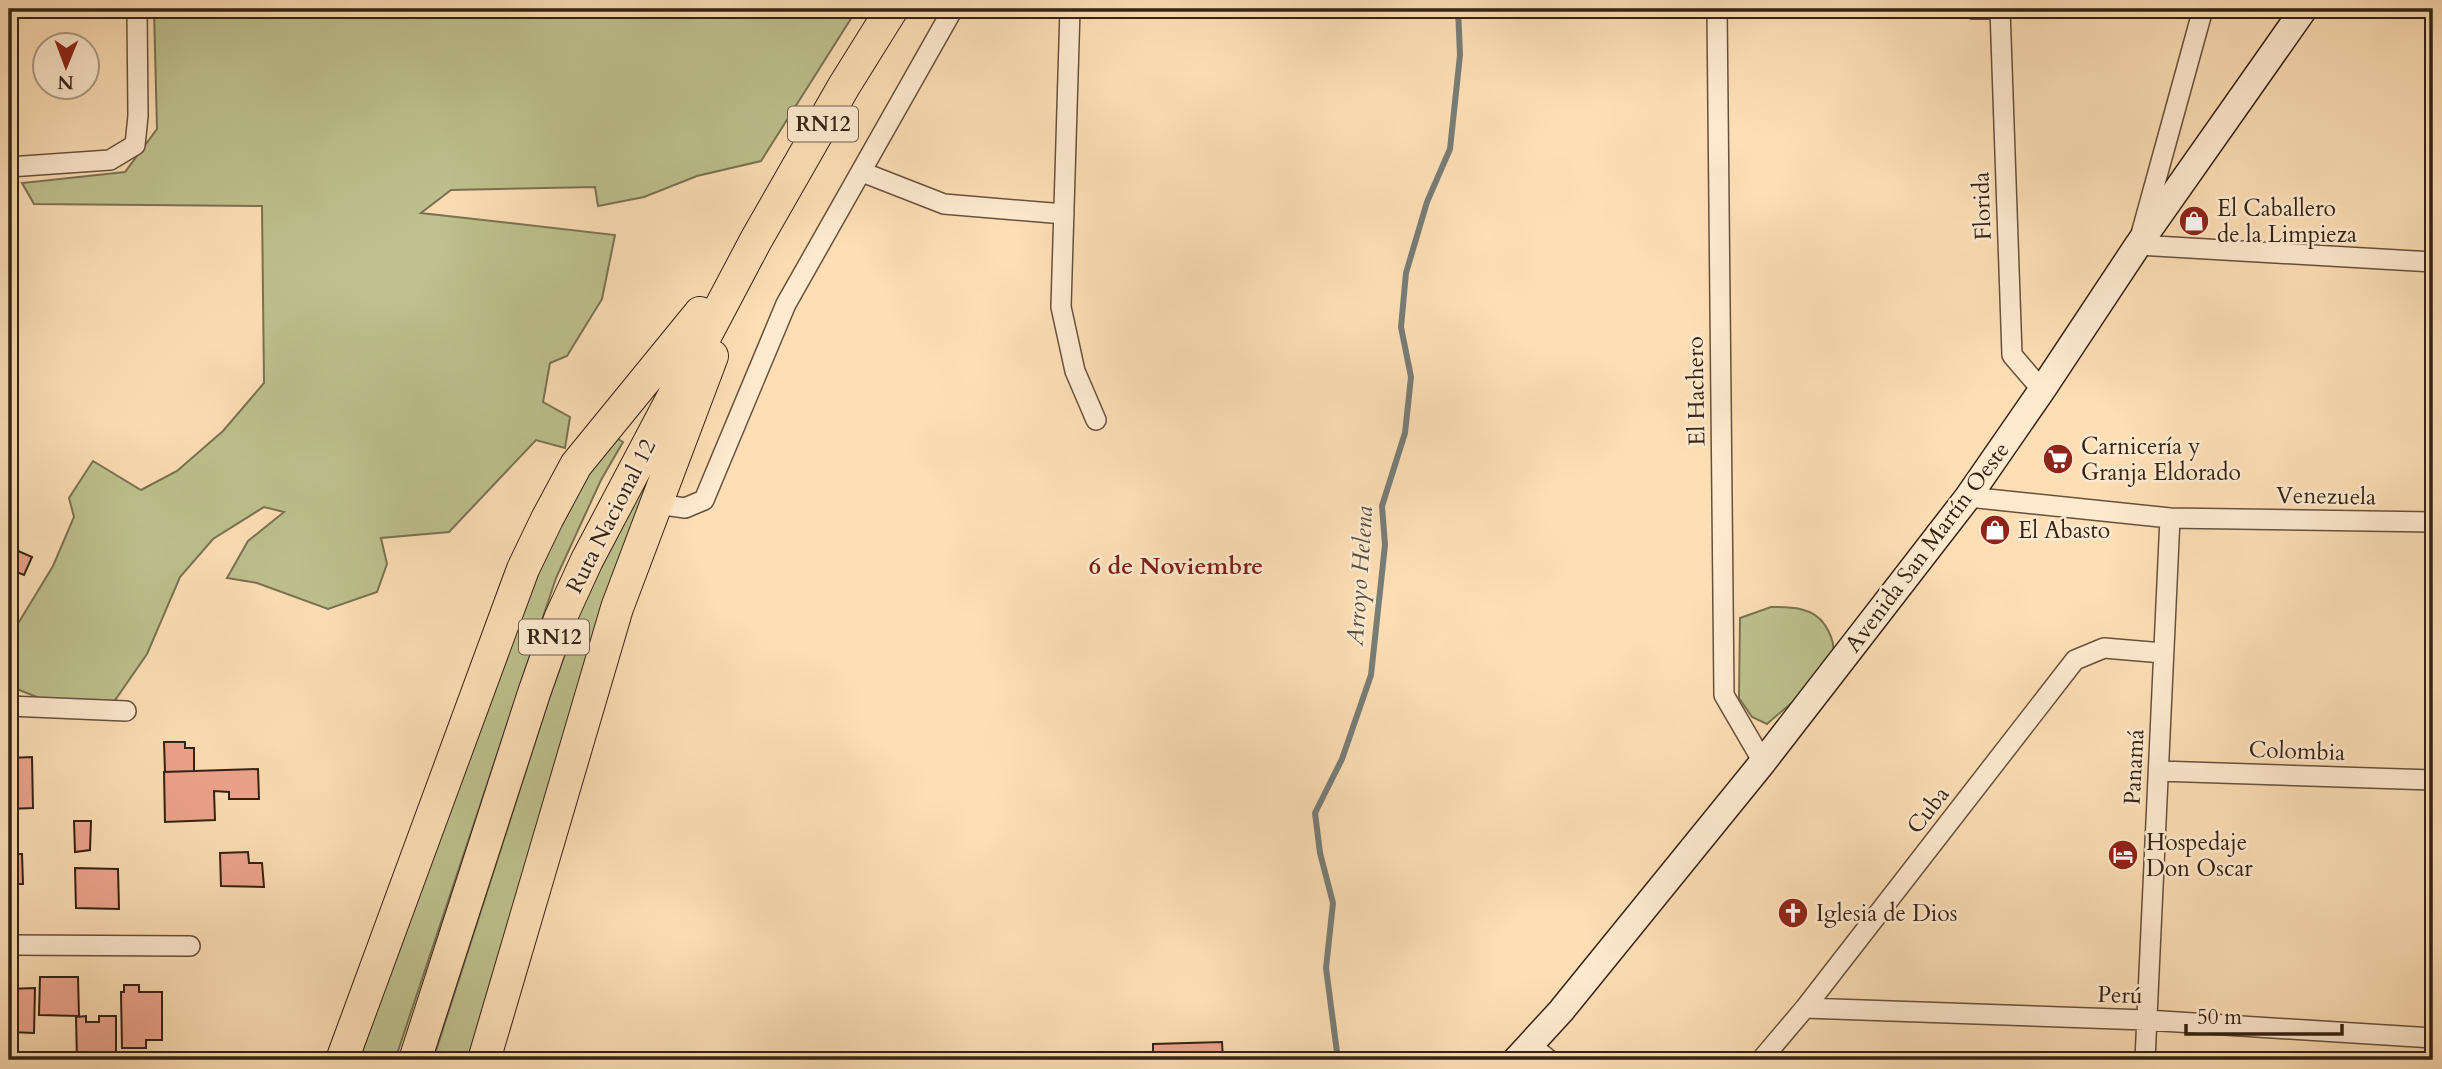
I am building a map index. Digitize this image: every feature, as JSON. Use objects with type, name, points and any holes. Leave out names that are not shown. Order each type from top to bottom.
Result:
[{"type":"highway","name":"Ruta Nacional 12","points":[[415,1060],[560,619],[587,559],[756,240],[844,86],[892,9]]},
{"type":"highway","points":[[484,1060],[618,608],[756,240]]},
{"type":"highway","points":[[342,1060],[523,569],[547,519],[576,465],[671,351],[756,240]]},
{"type":"main road","name":"Avenida San Martín Oeste","points":[[1532,1055],[1968,497],[2138,245],[2304,9]]},
{"type":"street","points":[[9,167],[110,160],[135,145],[138,116],[137,9]]},
{"type":"street","points":[[657,504],[685,508],[704,500],[786,304],[953,9]]},
{"type":"street","points":[[1070,9],[1062,307],[1075,370],[1096,420]]},
{"type":"street","name":"El Hachero","points":[[1717,9],[1724,695],[1763,762]]},
{"type":"street","points":[[1973,9],[2000,9]]},
{"type":"street","name":"Florida","points":[[2000,9],[2012,355],[2042,390]]},
{"type":"street","points":[[2203,9],[2138,245],[2433,262]]},
{"type":"street","points":[[862,172],[944,204],[1064,214]]},
{"type":"street","name":"Venezuela","points":[[1968,497],[2170,518],[2433,522]]},
{"type":"street","name":"Panamá","points":[[2145,1060],[2170,518]]},
{"type":"street","name":"Cuba","points":[[1761,1060],[1805,1008],[2075,660],[2105,648],[2163,653]]},
{"type":"street","points":[[9,706],[126,710]]},
{"type":"street","name":"Colombia","points":[[2159,771],[2433,780]]},
{"type":"street","points":[[9,945],[191,946]]},
{"type":"street","name":"Perú","points":[[1805,1008],[2146,1020],[2433,1038]]},
{"type":"green space","points":[[154,9],[857,9],[761,161],[697,176],[644,197],[598,206],[595,187],[451,190],[421,213],[615,235],[602,299],[567,356],[550,363],[543,402],[570,417],[565,448],[536,440],[449,532],[381,538],[387,564],[377,592],[328,609],[257,583],[227,578],[248,541],[284,512],[264,507],[213,539],[180,577],[147,654],[111,706],[70,710],[9,686],[9,617],[19,622],[53,566],[74,517],[69,498],[93,461],[141,490],[177,471],[223,431],[264,383],[262,206],[34,204],[22,183],[125,172],[157,129]]},
{"type":"green space","points":[[612,435],[623,442],[601,480],[556,578],[395,1060],[357,1060],[537,572],[584,472]]},
{"type":"green space","points":[[639,483],[647,488],[469,1060],[433,1060],[549,699],[598,560]]},
{"type":"green space","points":[[1771,607],[1808,611],[1828,629],[1833,648],[1830,661],[1817,679],[1767,724],[1752,717],[1739,698],[1740,618]]},
{"type":"building","points":[[9,547],[32,557],[24,575],[9,569]]},
{"type":"building","points":[[164,742],[185,742],[185,748],[194,748],[194,771],[165,772]]},
{"type":"building","points":[[32,757],[33,808],[9,809],[9,758]]},
{"type":"building","points":[[258,769],[259,799],[229,799],[229,792],[214,791],[215,820],[165,822],[164,772]]},
{"type":"building","points":[[74,821],[91,821],[90,850],[75,852]]},
{"type":"building","points":[[12,847],[14,854],[22,854],[23,884],[9,884],[9,848]]},
{"type":"building","points":[[248,852],[249,863],[262,863],[264,887],[221,886],[220,853]]},
{"type":"building","points":[[75,868],[118,869],[119,909],[76,908]]},
{"type":"building","points":[[40,977],[78,977],[79,1016],[39,1015]]},
{"type":"building","points":[[124,985],[139,985],[139,992],[162,992],[162,1040],[146,1040],[146,1048],[122,1048],[121,992],[124,992]]},
{"type":"building","points":[[35,988],[34,1033],[9,1032],[9,989]]},
{"type":"building","points":[[86,1016],[86,1022],[99,1022],[99,1016],[116,1016],[116,1060],[77,1060],[76,1017]]},
{"type":"building","points":[[1222,1042],[1223,1060],[1153,1060],[1153,1044]]},
{"type":"waterway","name":"Arroyo Helena","points":[[1338,1060],[1326,968],[1333,903],[1320,853],[1315,813],[1342,759],[1371,675],[1385,545],[1382,506],[1405,433],[1411,377],[1401,327],[1406,273],[1427,202],[1450,149],[1460,55],[1458,9]]},
{"type":"place","name":"El Caballero de la Limpieza","points":[[2194,221]]},
{"type":"place","name":"Carnicería y Granja Eldorado","points":[[2058,459]]},
{"type":"place","name":"El Abasto","points":[[1995,530]]},
{"type":"place","name":"Hospedaje Don Oscar","points":[[2123,855]]},
{"type":"place","name":"Iglesia de Dios","points":[[1793,913]]},
{"type":"district","name":"6 de Noviembre","points":[[1176,566]]}]
